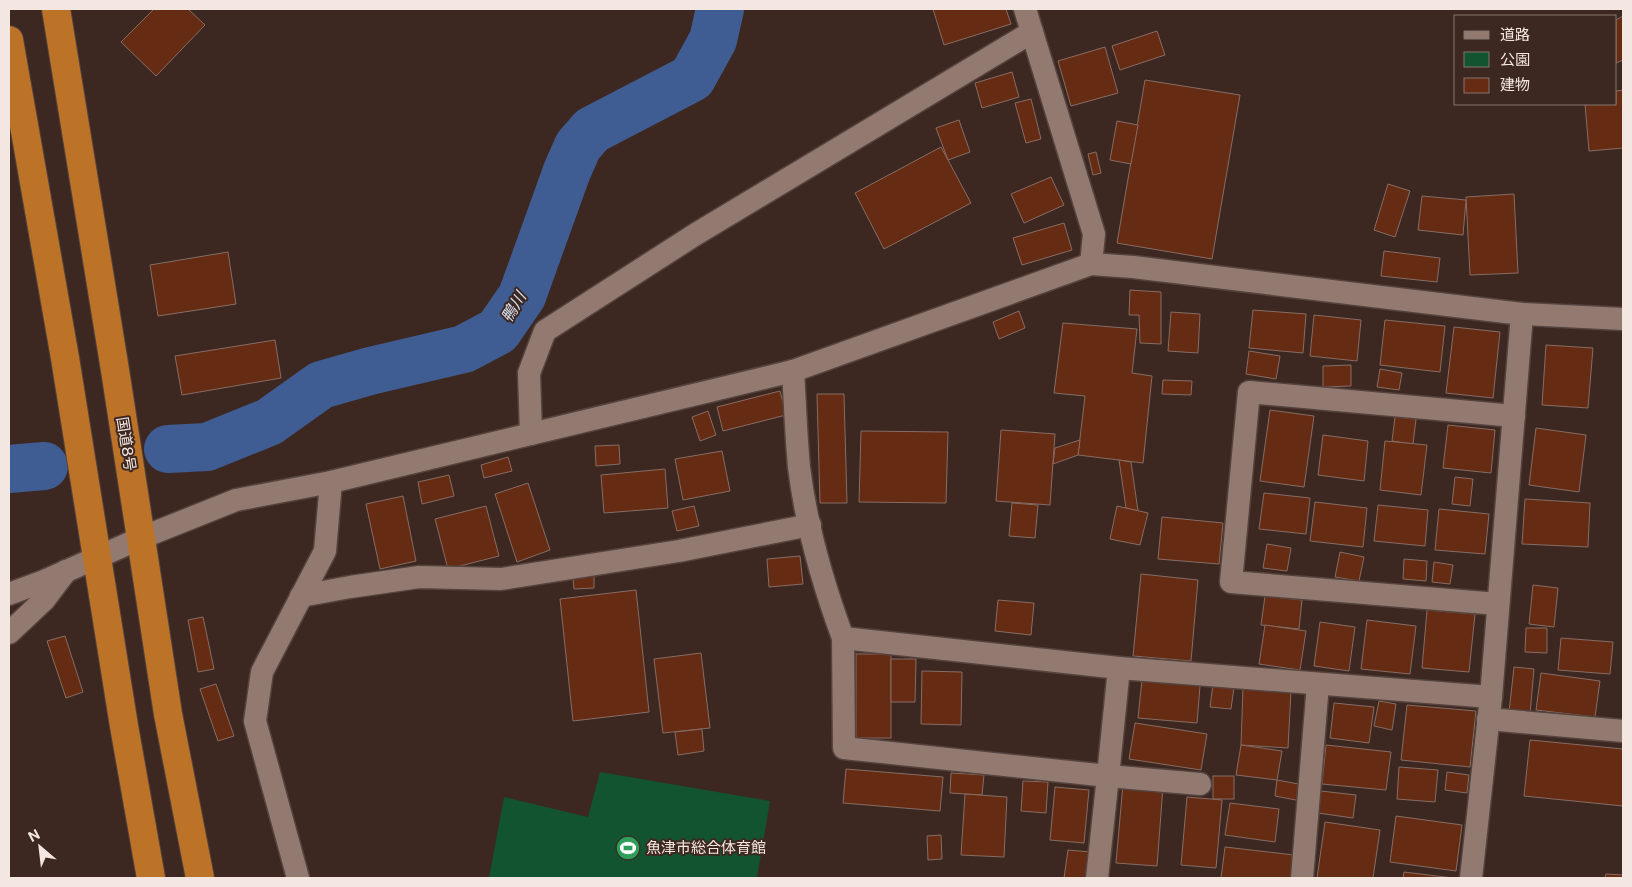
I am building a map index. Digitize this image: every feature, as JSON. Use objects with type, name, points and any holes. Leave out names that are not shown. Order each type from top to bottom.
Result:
[{"type":"highway","name":"国道8号","points":[[62,11],[168,714],[200,878]]},
{"type":"highway","points":[[9,45],[69,381],[124,726],[151,878]]},
{"type":"street","points":[[1025,9],[1094,234],[1091,264]]},
{"type":"street","points":[[532,434],[529,373],[545,331],[696,234],[1032,32]]},
{"type":"street","points":[[9,594],[236,500],[331,482],[793,371],[1091,264],[1133,267],[1522,314],[1623,319]]},
{"type":"street","points":[[1471,878],[1489,708],[1522,314]]},
{"type":"street","points":[[793,371],[800,467],[810,525],[830,602],[843,638],[844,748],[1200,784]]},
{"type":"street","points":[[1498,604],[1231,582],[1249,392],[1514,416]]},
{"type":"street","points":[[298,878],[255,722],[262,672],[325,551],[331,482]]},
{"type":"street","points":[[301,596],[419,577],[501,579],[680,552],[810,525]]},
{"type":"street","points":[[9,633],[44,600],[67,570]]},
{"type":"street","points":[[843,638],[1119,668],[1318,684],[1489,708],[1623,731]]},
{"type":"street","points":[[1097,878],[1119,668]]},
{"type":"street","points":[[1302,878],[1318,684]]},
{"type":"green space","name":"魚津市総合体育館","points":[[600,772],[770,801],[757,878],[489,878],[504,797],[588,817]]},
{"type":"building","points":[[154,9],[188,9],[205,25],[156,76],[121,42]]},
{"type":"building","points":[[933,9],[1006,9],[1011,24],[944,45]]},
{"type":"building","points":[[1623,16],[1623,60],[1617,63],[1617,19]]},
{"type":"building","points":[[1157,31],[1165,55],[1120,70],[1112,46]]},
{"type":"building","points":[[1105,47],[1118,93],[1071,106],[1058,61]]},
{"type":"building","points":[[1012,72],[1019,97],[982,108],[975,83]]},
{"type":"building","points":[[1145,80],[1240,95],[1212,259],[1117,243]]},
{"type":"building","points":[[1623,90],[1623,148],[1589,151],[1585,105],[1617,105],[1617,91]]},
{"type":"building","points":[[1031,99],[1041,139],[1026,143],[1015,103]]},
{"type":"building","points":[[959,120],[970,152],[948,160],[936,128]]},
{"type":"building","points":[[1117,121],[1138,125],[1131,164],[1110,160]]},
{"type":"building","points":[[941,147],[971,203],[884,249],[855,193]]},
{"type":"building","points":[[1096,152],[1101,173],[1093,175],[1088,154]]},
{"type":"building","points":[[1051,177],[1064,205],[1024,223],[1011,194]]},
{"type":"building","points":[[1388,184],[1410,191],[1395,237],[1374,230]]},
{"type":"building","points":[[1514,194],[1518,273],[1470,275],[1466,197]]},
{"type":"building","points":[[1422,196],[1466,200],[1463,235],[1418,230]]},
{"type":"building","points":[[1064,223],[1072,250],[1022,265],[1013,238]]},
{"type":"building","points":[[1384,251],[1440,258],[1437,282],[1381,276]]},
{"type":"building","points":[[228,252],[236,304],[158,316],[150,265]]},
{"type":"building","points":[[1130,290],[1161,292],[1161,344],[1140,343],[1139,315],[1129,315]]},
{"type":"building","points":[[1253,310],[1306,314],[1303,353],[1249,348]]},
{"type":"building","points":[[1019,311],[1025,328],[999,339],[993,322]]},
{"type":"building","points":[[1171,312],[1200,314],[1198,353],[1168,351]]},
{"type":"building","points":[[1314,315],[1361,320],[1357,361],[1310,356]]},
{"type":"building","points":[[1385,320],[1445,326],[1440,372],[1380,365]]},
{"type":"building","points":[[1063,323],[1137,329],[1132,373],[1152,376],[1143,463],[1078,455],[1085,396],[1054,393]]},
{"type":"building","points":[[1454,327],[1500,332],[1493,398],[1446,393]]},
{"type":"building","points":[[275,340],[281,378],[182,395],[175,356]]},
{"type":"building","points":[[1546,345],[1593,348],[1588,408],[1542,405]]},
{"type":"building","points":[[1249,351],[1280,356],[1276,379],[1246,374]]},
{"type":"building","points":[[1351,365],[1351,386],[1323,387],[1323,366]]},
{"type":"building","points":[[1380,369],[1402,373],[1399,390],[1377,387]]},
{"type":"building","points":[[1163,380],[1192,381],[1191,395],[1162,394]]},
{"type":"building","points":[[780,391],[786,415],[723,431],[717,407]]},
{"type":"building","points":[[817,394],[844,394],[847,503],[820,503]]},
{"type":"building","points":[[1270,410],[1314,416],[1304,487],[1260,481]]},
{"type":"building","points":[[708,411],[716,435],[700,441],[692,417]]},
{"type":"building","points":[[1395,417],[1416,419],[1413,444],[1392,441]]},
{"type":"building","points":[[1448,425],[1495,430],[1491,473],[1443,468]]},
{"type":"building","points":[[1536,428],[1586,435],[1579,492],[1529,485]]},
{"type":"building","points":[[1001,430],[1055,434],[1050,505],[996,501]]},
{"type":"building","points":[[861,431],[948,432],[946,503],[859,502]]},
{"type":"building","points":[[1323,435],[1368,441],[1364,481],[1318,475]]},
{"type":"building","points":[[1080,440],[1078,455],[1053,464],[1055,448]]},
{"type":"building","points":[[1385,441],[1427,445],[1421,495],[1380,490]]},
{"type":"building","points":[[619,445],[620,464],[596,466],[595,446]]},
{"type":"building","points":[[722,451],[730,491],[683,500],[675,459]]},
{"type":"building","points":[[508,457],[512,471],[484,478],[481,465]]},
{"type":"building","points":[[1119,460],[1131,462],[1138,511],[1126,508]]},
{"type":"building","points":[[665,469],[668,508],[604,513],[601,475]]},
{"type":"building","points":[[449,475],[454,496],[422,504],[418,482]]},
{"type":"building","points":[[1455,477],[1473,479],[1470,506],[1452,504]]},
{"type":"building","points":[[528,483],[550,550],[517,562],[495,494]]},
{"type":"building","points":[[1264,493],[1310,498],[1306,534],[1259,529]]},
{"type":"building","points":[[403,496],[416,561],[380,569],[366,504]]},
{"type":"building","points":[[1525,499],[1590,503],[1588,547],[1522,544]]},
{"type":"building","points":[[1315,502],[1367,508],[1363,547],[1310,541]]},
{"type":"building","points":[[1012,503],[1038,505],[1035,538],[1009,536]]},
{"type":"building","points":[[1378,505],[1428,510],[1425,546],[1374,541]]},
{"type":"building","points":[[486,506],[499,556],[448,569],[435,519]]},
{"type":"building","points":[[694,506],[699,526],[677,531],[672,511]]},
{"type":"building","points":[[1117,506],[1148,513],[1140,545],[1110,539]]},
{"type":"building","points":[[1439,509],[1489,514],[1485,554],[1435,550]]},
{"type":"building","points":[[1162,517],[1223,523],[1219,564],[1158,559]]},
{"type":"building","points":[[1267,544],[1291,548],[1287,571],[1263,568]]},
{"type":"building","points":[[1340,552],[1364,557],[1359,581],[1335,577]]},
{"type":"building","points":[[800,556],[803,584],[769,587],[767,559]]},
{"type":"building","points":[[1404,559],[1427,561],[1426,581],[1403,579]]},
{"type":"building","points":[[1434,562],[1453,565],[1450,584],[1432,582]]},
{"type":"building","points":[[594,574],[594,588],[574,589],[573,576]]},
{"type":"building","points":[[1141,574],[1198,580],[1191,661],[1133,656]]},
{"type":"building","points":[[1533,585],[1558,588],[1554,627],[1529,624]]},
{"type":"building","points":[[636,590],[649,712],[573,721],[560,599]]},
{"type":"building","points":[[1265,596],[1302,600],[1299,629],[1261,625]]},
{"type":"building","points":[[998,600],[1034,603],[1031,635],[995,631]]},
{"type":"building","points":[[1427,610],[1475,614],[1469,672],[1422,668]]},
{"type":"building","points":[[203,617],[214,669],[198,672],[188,620]]},
{"type":"building","points":[[1367,620],[1416,626],[1410,674],[1361,669]]},
{"type":"building","points":[[1320,622],[1355,627],[1349,671],[1314,666]]},
{"type":"building","points":[[1265,625],[1306,631],[1300,670],[1259,664]]},
{"type":"building","points":[[1526,628],[1547,628],[1547,653],[1525,652]]},
{"type":"building","points":[[65,636],[83,692],[66,698],[47,641]]},
{"type":"building","points":[[1561,638],[1613,642],[1610,674],[1558,670]]},
{"type":"building","points":[[701,653],[710,728],[663,733],[654,659]]},
{"type":"building","points":[[856,654],[891,654],[891,738],[856,738]]},
{"type":"building","points":[[891,659],[916,659],[915,702],[891,702]]},
{"type":"building","points":[[1514,667],[1534,669],[1530,714],[1509,712]]},
{"type":"building","points":[[922,671],[962,672],[961,725],[921,724]]},
{"type":"building","points":[[1541,673],[1600,681],[1595,717],[1536,710]]},
{"type":"building","points":[[1142,680],[1200,686],[1197,723],[1138,718]]},
{"type":"building","points":[[216,684],[234,736],[218,741],[200,689]]},
{"type":"building","points":[[1213,684],[1234,687],[1231,709],[1210,707]]},
{"type":"building","points":[[1243,688],[1291,690],[1288,748],[1241,745]]},
{"type":"building","points":[[1379,701],[1396,704],[1392,730],[1374,726]]},
{"type":"building","points":[[1334,703],[1374,707],[1369,743],[1330,738]]},
{"type":"building","points":[[1407,705],[1476,711],[1470,767],[1401,760]]},
{"type":"building","points":[[1135,723],[1207,734],[1201,770],[1129,759]]},
{"type":"building","points":[[702,729],[704,751],[678,755],[675,732]]},
{"type":"building","points":[[1530,740],[1623,749],[1623,806],[1524,796]]},
{"type":"building","points":[[1241,745],[1282,751],[1277,780],[1236,775]]},
{"type":"building","points":[[1326,745],[1391,752],[1386,790],[1322,784]]},
{"type":"building","points":[[1399,767],[1438,770],[1435,802],[1397,799]]},
{"type":"building","points":[[846,769],[943,777],[940,811],[843,803]]},
{"type":"building","points":[[1447,772],[1469,775],[1467,793],[1445,790]]},
{"type":"building","points":[[951,773],[984,775],[982,795],[950,793]]},
{"type":"building","points":[[1213,776],[1234,776],[1234,799],[1213,799]]},
{"type":"building","points":[[1277,780],[1304,785],[1301,801],[1275,796]]},
{"type":"building","points":[[1023,781],[1048,782],[1046,813],[1021,811]]},
{"type":"building","points":[[1123,784],[1163,787],[1157,866],[1116,863]]},
{"type":"building","points":[[1055,787],[1089,790],[1084,843],[1050,840]]},
{"type":"building","points":[[1321,791],[1356,795],[1353,818],[1318,813]]},
{"type":"building","points":[[965,794],[1007,797],[1004,857],[961,855]]},
{"type":"building","points":[[1187,797],[1222,800],[1216,868],[1181,865]]},
{"type":"building","points":[[1230,803],[1279,809],[1275,842],[1225,835]]},
{"type":"building","points":[[1396,816],[1462,825],[1456,871],[1390,862]]},
{"type":"building","points":[[1325,822],[1380,830],[1373,878],[1317,878]]},
{"type":"building","points":[[941,835],[942,859],[928,860],[927,836]]},
{"type":"building","points":[[1225,847],[1294,855],[1291,878],[1221,878]]},
{"type":"building","points":[[1068,850],[1091,852],[1088,878],[1064,878]]},
{"type":"building","points":[[1404,872],[1453,878],[1403,878]]},
{"type":"building","points":[[1606,874],[1623,875],[1623,878],[1605,878]]},
{"type":"waterway","name":"鴨川","points":[[168,449],[207,447],[269,422],[321,385],[370,371],[464,349],[498,331],[522,296],[567,171],[578,146],[592,130],[692,78],[713,40],[720,9]]},
{"type":"waterway","name":"鴨川","points":[[9,469],[44,466]]},
{"type":"place","name":"魚津市総合体育館","points":[[628,848]]}]
